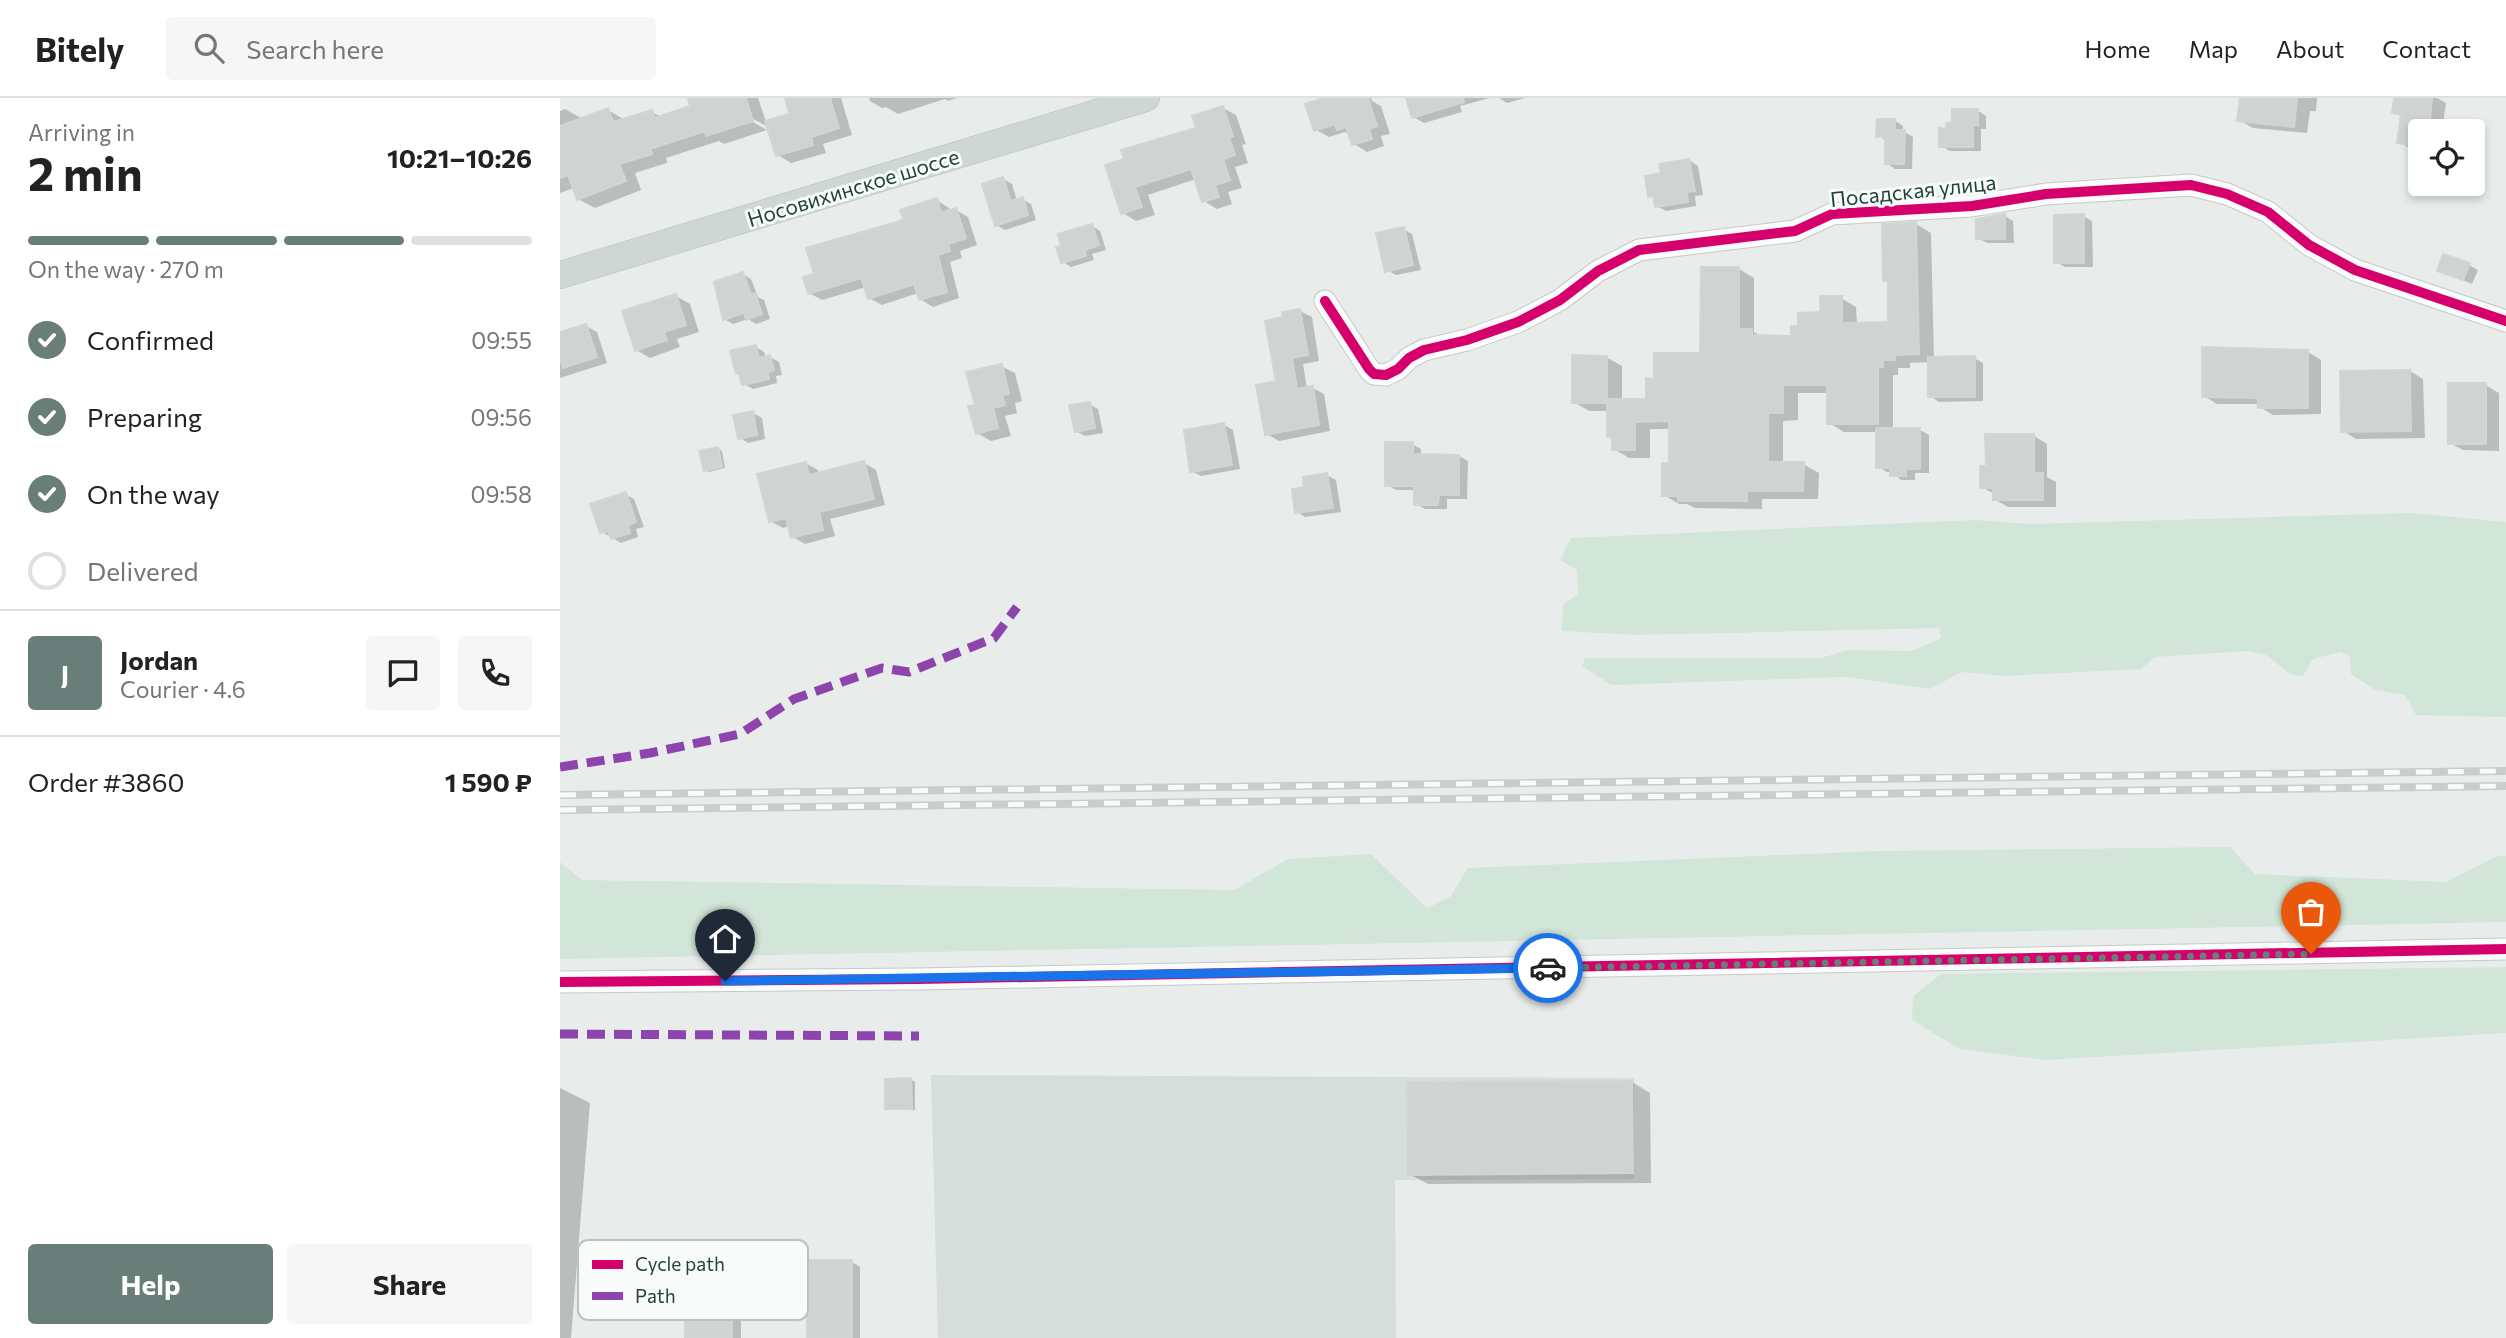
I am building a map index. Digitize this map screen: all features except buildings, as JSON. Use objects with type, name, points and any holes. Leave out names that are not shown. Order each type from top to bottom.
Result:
[{"type":"main road","name":"Носовихинское шоссе","points":[[560,275],[1146,98]]},
{"type":"street","name":"Посадская улица","points":[[1325,301],[1369,369],[1380,376],[1398,369],[1409,358],[1423,350],[1466,340],[1518,322],[1560,300],[1598,271],[1639,250],[1795,231],[1832,214],[1972,206],[2046,194],[2191,185],[2227,194],[2268,212],[2309,245],[2355,270],[2506,321]]},
{"type":"street","points":[[560,982],[918,979],[2506,949]]},
{"type":"shaded area","points":[[931,1075],[1634,1078],[1634,1179],[1395,1180],[1396,1338],[938,1338]]},
{"type":"green space","points":[[2411,513],[2506,522],[2506,717],[2416,715],[2405,695],[2375,690],[2351,674],[2350,657],[2340,652],[2313,659],[2303,676],[2290,674],[2266,655],[2247,651],[2155,657],[2141,669],[2004,676],[1962,672],[1930,689],[1847,677],[1611,685],[1582,666],[1585,658],[1821,658],[1848,650],[1912,651],[1941,638],[1939,628],[1636,635],[1562,631],[1563,605],[1578,594],[1577,570],[1560,560],[1571,538],[1975,520],[2029,524]]},
{"type":"green space","points":[[2230,847],[2255,874],[2446,882],[2497,856],[2506,856],[2506,922],[560,959],[560,862],[582,880],[1234,890],[1288,859],[1371,854],[1427,908],[1450,897],[1468,868],[1878,851]]},
{"type":"green space","points":[[2506,967],[2506,1033],[2045,1060],[1960,1049],[1912,1020],[1913,996],[1941,974]]},
{"type":"railway","points":[[560,795],[2506,771]]},
{"type":"railway","points":[[560,810],[2506,786]]},
{"type":"marked path","points":[[560,767],[650,753],[740,734],[794,699],[882,668],[909,672],[994,638],[1017,607]]},
{"type":"marked path","points":[[560,1034],[919,1036]]},
{"type":"cycle path","points":[[1325,301],[1369,369],[1374,374],[1386,375],[1424,350],[1467,340],[1518,322],[1560,300],[1598,271],[1639,250],[1795,231],[1832,214],[1972,206],[2046,194],[2191,185],[2227,194],[2268,212],[2309,245],[2355,270],[2506,321]]},
{"type":"cycle path","points":[[560,982],[918,979],[2506,949]]},
{"type":"way so far","points":[[1548,968],[2311,954]]},
{"type":"route","points":[[725,981],[1548,968]]}]
